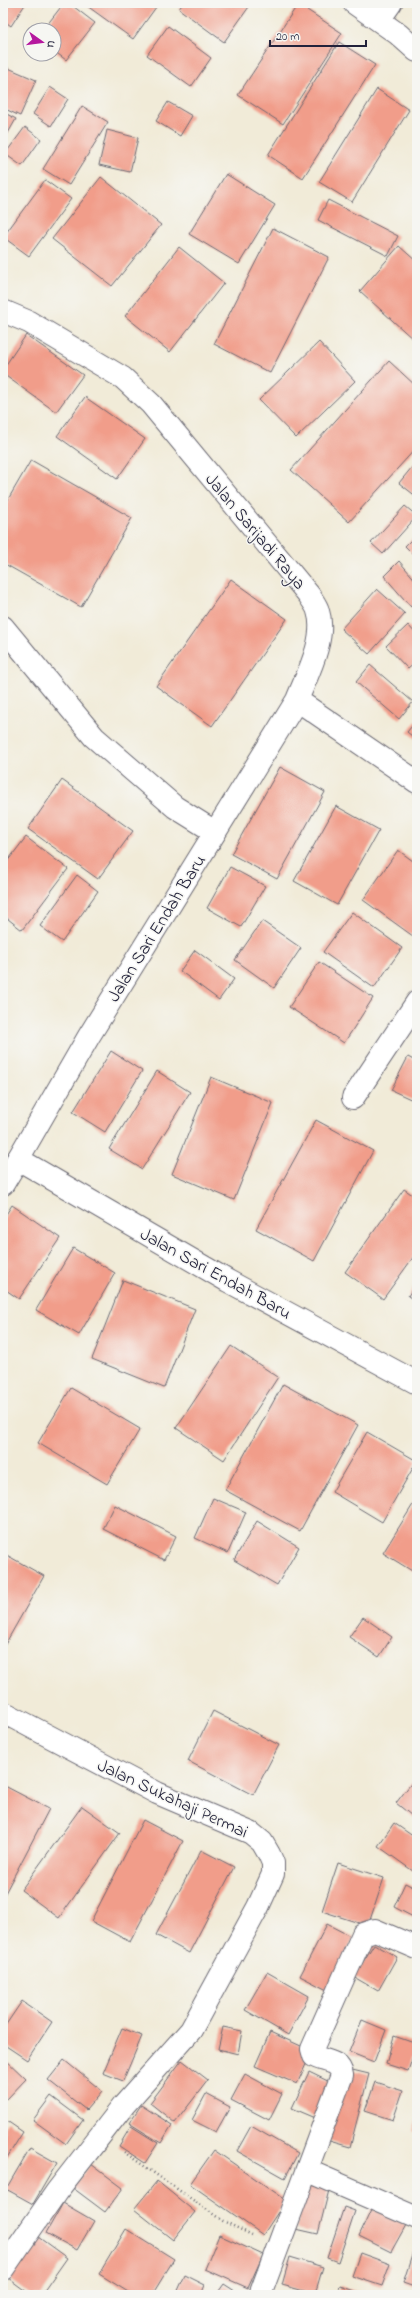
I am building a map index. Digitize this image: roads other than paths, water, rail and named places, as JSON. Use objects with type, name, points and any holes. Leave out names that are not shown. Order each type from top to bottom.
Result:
[{"type":"street","points":[[354,3],[385,12],[417,50]]},
{"type":"street","name":"Jalan Sarijadi Raya","points":[[3,311],[29,322],[123,378],[151,404],[309,595],[318,611],[320,628],[315,656],[297,700]]},
{"type":"street","points":[[3,627],[94,737],[175,807],[215,832]]},
{"type":"street","points":[[297,700],[417,782]]},
{"type":"street","name":"Jalan Sari Endah Baru","points":[[3,1184],[89,1036],[297,700]]},
{"type":"street","points":[[353,1098],[417,1002]]},
{"type":"street","name":"Jalan Sari Endah Baru","points":[[18,1159],[228,1281],[417,1382]]},
{"type":"street","name":"Jalan Sukahaji Permai","points":[[3,1712],[156,1794],[251,1833],[262,1842],[273,1863],[273,1874],[258,1907],[191,2030],[157,2066],[100,2136],[57,2191],[3,2269]]},
{"type":"street","points":[[260,2295],[342,2075],[338,2064],[314,2056],[312,2049],[363,1934],[375,1930],[417,1948]]},
{"type":"street","points":[[311,2172],[417,2218]]}]
